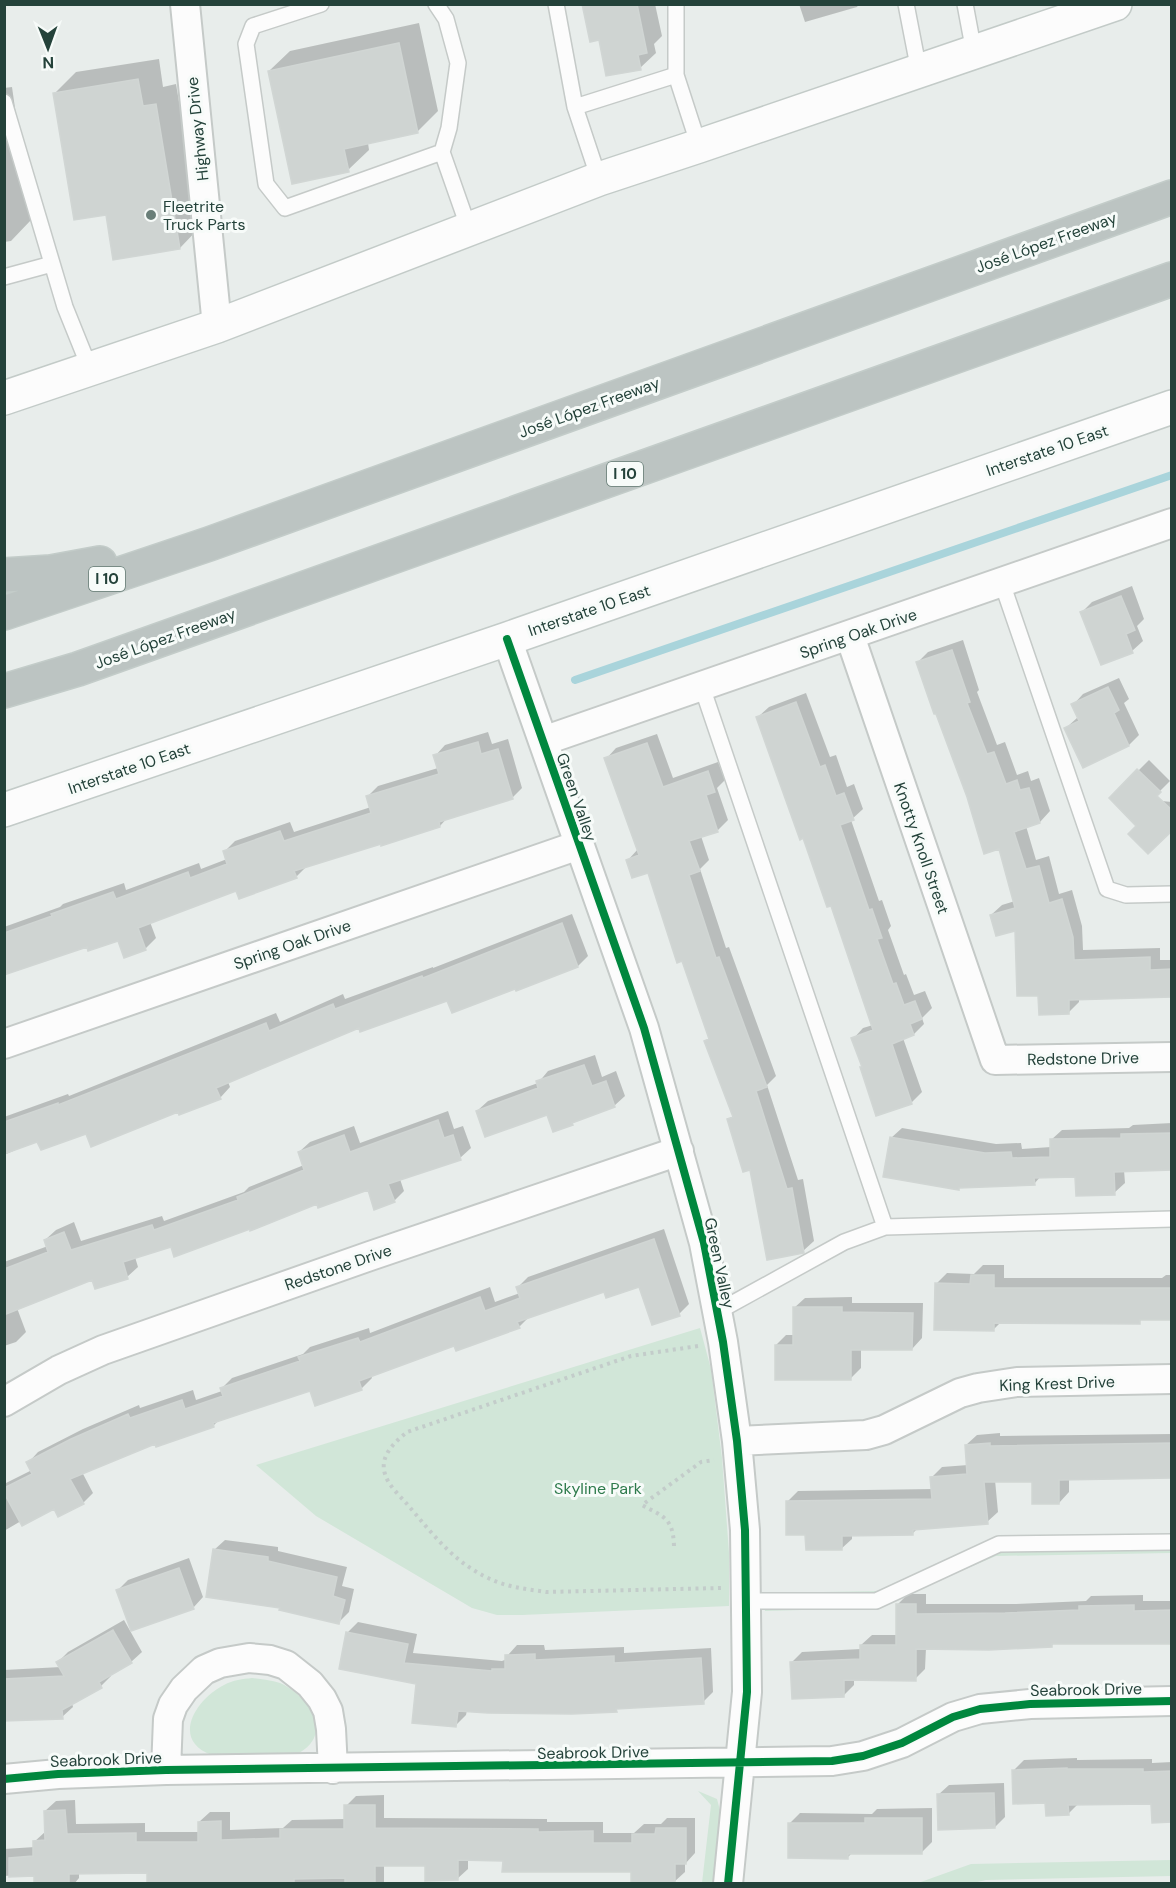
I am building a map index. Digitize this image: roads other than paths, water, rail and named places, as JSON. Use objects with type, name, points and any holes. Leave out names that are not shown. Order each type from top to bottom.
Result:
[{"type":"highway","name":"José López Freeway","points":[[4,613],[208,544],[1172,197]]},
{"type":"highway","name":"José López Freeway","points":[[4,691],[78,669],[1172,279]]},
{"type":"highway","points":[[4,575],[51,572],[208,544]]},
{"type":"highway","points":[[4,711],[78,669]]},
{"type":"main road","points":[[4,398],[217,326],[599,178],[1112,5]]},
{"type":"main road","name":"Interstate 10 East","points":[[4,810],[507,639],[1172,407]]},
{"type":"street","name":"Highway Drive","points":[[185,4],[217,326]]},
{"type":"street","name":"Spring Oak Drive","points":[[543,741],[1172,523]]},
{"type":"street","name":"Knotty Knoll Street","points":[[850,636],[995,1060]]},
{"type":"street","name":"Green Valley","points":[[507,639],[644,1028],[704,1243],[723,1342],[738,1450],[745,1530],[747,1692],[728,1884]]},
{"type":"street","name":"Spring Oak Drive","points":[[4,1044],[579,845]]},
{"type":"street","name":"Redstone Drive","points":[[995,1060],[1172,1057]]},
{"type":"street","name":"Redstone Drive","points":[[4,1402],[59,1370],[103,1350],[679,1151]]},
{"type":"street","name":"King Krest Drive","points":[[738,1450],[866,1435],[884,1430],[960,1393],[998,1385],[1017,1382],[1172,1379]]},
{"type":"street","name":"Seabrook Drive","points":[[166,1770],[168,1719],[173,1705],[184,1689],[204,1670],[220,1663],[249,1658],[270,1660],[286,1665],[310,1684],[322,1699],[328,1710],[332,1729],[333,1769]]},
{"type":"street","name":"Seabrook Drive","points":[[4,1779],[58,1774],[166,1770],[832,1761],[863,1756],[902,1743],[953,1717],[980,1709],[1030,1704],[1172,1701]]},
{"type":"lane","points":[[321,4],[253,26],[246,44],[266,184],[285,208],[442,152]]},
{"type":"lane","points":[[436,4],[446,19],[458,63],[449,128],[442,152],[469,229]]},
{"type":"lane","points":[[556,4],[574,107],[599,178]]},
{"type":"lane","points":[[676,4],[676,75],[699,146]]},
{"type":"lane","points":[[906,4],[919,71]]},
{"type":"lane","points":[[965,4],[974,52]]},
{"type":"lane","points":[[574,107],[676,75]]},
{"type":"lane","points":[[4,102],[64,307],[90,369]]},
{"type":"lane","points":[[4,277],[52,264]]},
{"type":"lane","points":[[1002,583],[1107,889],[1126,895],[1172,894]]},
{"type":"lane","points":[[702,687],[885,1227]]},
{"type":"lane","points":[[717,1312],[844,1242],[885,1227],[1172,1219]]},
{"type":"lane","points":[[746,1594],[876,1601],[999,1544],[1172,1542]]},
{"type":"waterway","points":[[575,680],[1172,475]]},
{"type":"place","name":"Fleetrite Truck Parts","points":[[151,215]]},
{"type":"park label","name":"Skyline Park","points":[[598,1488]]}]
